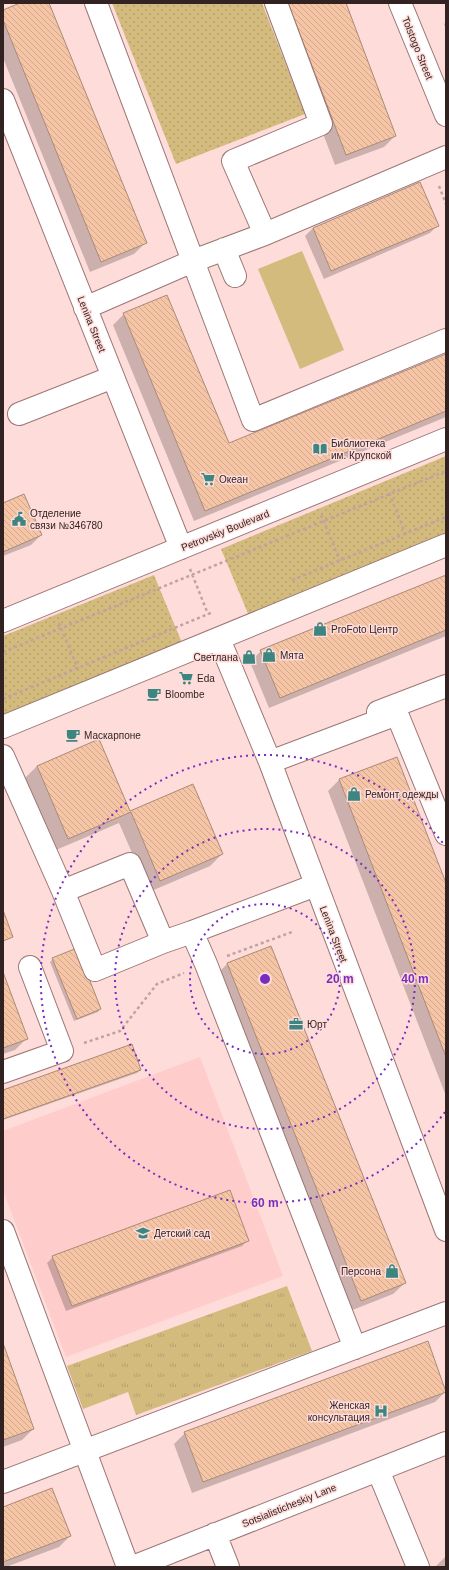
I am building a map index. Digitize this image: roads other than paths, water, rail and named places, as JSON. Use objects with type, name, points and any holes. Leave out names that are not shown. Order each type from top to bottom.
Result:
[{"type":"street","points":[[96,3],[253,420],[446,340]]},
{"type":"street","points":[[265,234],[233,161],[321,124],[276,3]]},
{"type":"street","name":"Tolstogo Street","points":[[400,3],[446,115]]},
{"type":"street","name":"Lenina Street","points":[[3,100],[181,548]]},
{"type":"street","points":[[85,308],[193,261],[265,234],[446,157]]},
{"type":"street","points":[[224,249],[235,276]]},
{"type":"street","points":[[19,414],[113,377]]},
{"type":"street","name":"Petrovskiy Boulevard","points":[[3,621],[446,439]]},
{"type":"street","points":[[3,727],[446,545]]},
{"type":"street","name":"Lenina Street","points":[[219,639],[268,759],[446,1230]]},
{"type":"street","points":[[268,759],[446,686]]},
{"type":"street","points":[[268,759],[397,714],[446,834]]},
{"type":"street","points":[[3,756],[63,891],[95,970],[164,942],[316,885]]},
{"type":"street","points":[[63,891],[130,864],[164,942]]},
{"type":"street","points":[[192,932],[206,964],[355,1348]]},
{"type":"street","points":[[3,1072],[62,1051],[30,967]]},
{"type":"street","points":[[3,1231],[128,1567]]},
{"type":"street","points":[[3,1482],[446,1313]]},
{"type":"street","name":"Sotsialisticheskiy Lane","points":[[133,1567],[446,1443]]},
{"type":"street","points":[[378,1470],[418,1567]]},
{"type":"street","points":[[215,1534],[228,1567]]},
{"type":"place","name":"Библиотека им. Крупской","points":[[320,449]]},
{"type":"place","name":"Океан","points":[[208,479]]},
{"type":"place","name":"Отделение связи №346780","points":[[19,519]]},
{"type":"place","name":"ProFoto Центр","points":[[320,629]]},
{"type":"place","name":"Мята","points":[[269,655]]},
{"type":"place","name":"Светлана","points":[[249,657]]},
{"type":"place","name":"Eda","points":[[186,678]]},
{"type":"place","name":"Bloombe","points":[[154,694]]},
{"type":"place","name":"Маскарпоне","points":[[73,735]]},
{"type":"place","name":"Ремонт одежды","points":[[354,794]]},
{"type":"place","name":"Юрт","points":[[296,1024]]},
{"type":"place","name":"Детский сад","points":[[143,1233]]},
{"type":"place","name":"Персона","points":[[392,1271]]},
{"type":"place","name":"Женская консультация","points":[[381,1411]]}]
